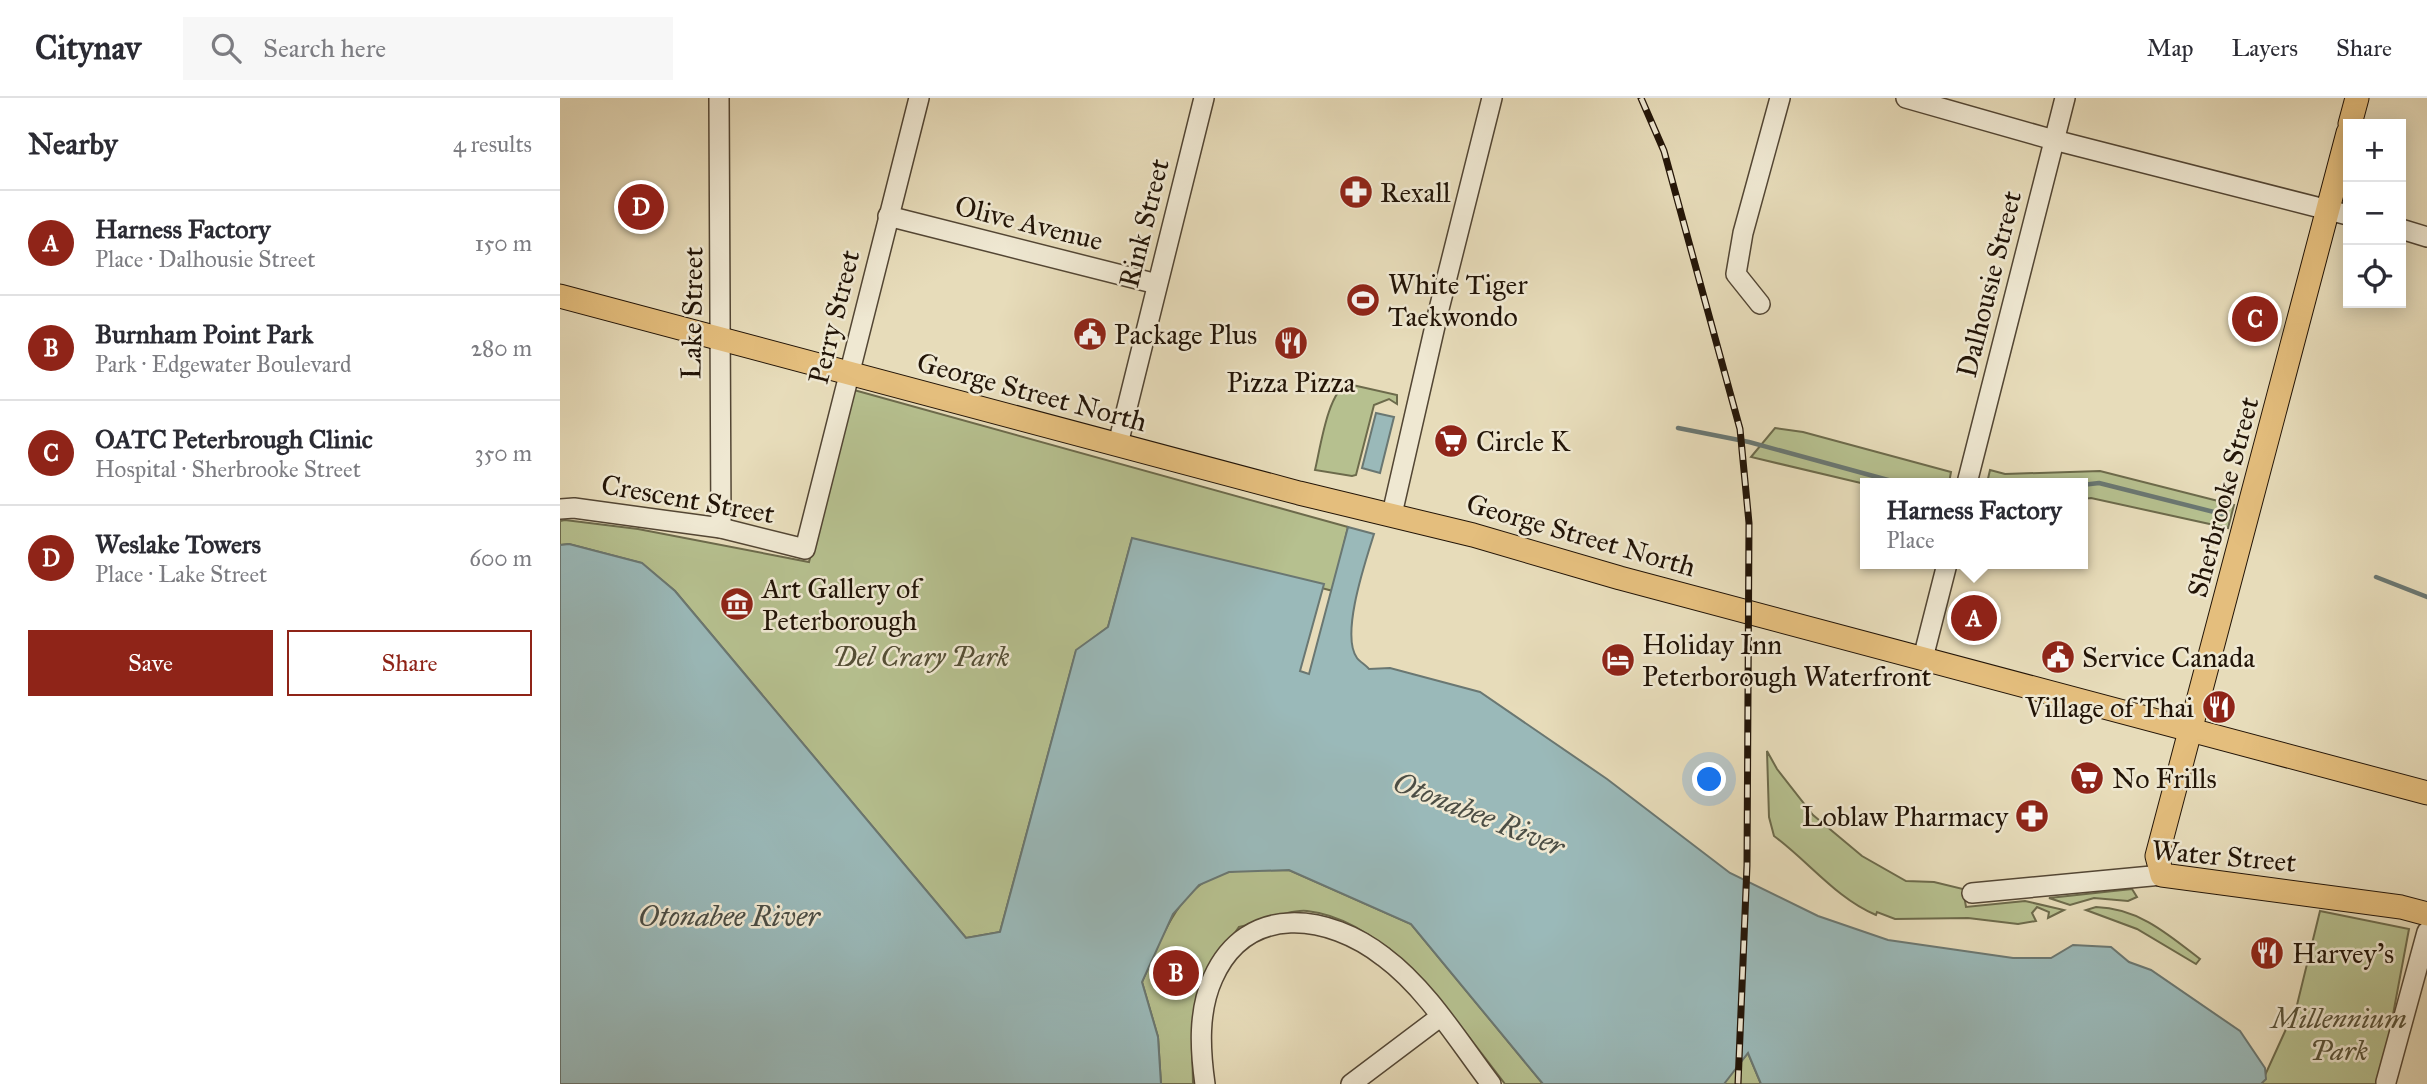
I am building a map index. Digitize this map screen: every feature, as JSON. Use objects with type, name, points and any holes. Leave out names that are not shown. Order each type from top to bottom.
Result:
[{"type":"main road","points":[[2351,119],[2357,98]]},
{"type":"main road","name":"Sherbrooke Street","points":[[2162,875],[2157,856],[2339,212],[2343,177]]},
{"type":"main road","name":"George Street North","points":[[560,296],[849,374],[1392,514],[2145,720],[2191,729],[2427,793]]},
{"type":"main road","points":[[2145,720],[2176,740],[2182,761]]},
{"type":"main road","name":"Water Street","points":[[2162,875],[2401,907],[2427,914]]},
{"type":"street","name":"Lake Street","points":[[719,98],[718,339],[721,528]]},
{"type":"street","name":"Perry Street","points":[[805,550],[919,98]]},
{"type":"street","name":"Rink Street","points":[[1118,444],[1204,98]]},
{"type":"street","points":[[1392,514],[1438,313],[1492,98]]},
{"type":"street","points":[[1760,304],[1736,274],[1743,233],[1780,98]]},
{"type":"street","points":[[1906,98],[2054,140],[2339,212]]},
{"type":"street","name":"Dalhousie Street","points":[[1968,478],[2065,98]]},
{"type":"street","name":"Olive Avenue","points":[[888,216],[1157,284]]},
{"type":"street","points":[[2406,231],[2427,237]]},
{"type":"street","name":"Crescent Street","points":[[560,509],[574,508],[721,528],[805,550]]},
{"type":"street","points":[[1923,658],[1946,569]]},
{"type":"street","name":"Water Street","points":[[1972,893],[2162,875]]},
{"type":"street","points":[[1205,1084],[1201,1023],[1212,980],[1228,952],[1242,940],[1270,927],[1309,921],[1350,934],[1394,964],[1440,1017],[1491,1084]]},
{"type":"street","points":[[2386,1082],[2427,932]]},
{"type":"street","points":[[1351,1084],[1440,1017]]},
{"type":"green space","points":[[1348,384],[1397,395],[1397,404],[1389,399],[1374,405],[1356,475],[1315,470],[1330,409],[1335,397]]},
{"type":"green space","name":"Del Crary Park","points":[[854,390],[1348,527],[1333,591],[1132,539],[1108,627],[1076,651],[1000,932],[966,938],[675,591],[641,563],[569,544],[560,545],[560,521],[565,520],[638,529],[809,562]]},
{"type":"green space","points":[[1775,428],[1803,432],[1951,472],[1950,478],[1860,478],[1860,483],[1751,457]]},
{"type":"green space","points":[[1990,470],[2005,474],[2100,471],[2234,505],[2228,528],[2088,498],[2088,478],[1988,478]]},
{"type":"green space","points":[[1767,751],[1777,769],[1813,815],[1862,856],[1906,881],[1934,882],[1963,889],[1966,907],[2025,901],[2064,910],[2048,918],[2049,912],[2037,907],[2032,913],[2036,921],[2018,924],[1968,918],[1895,919],[1877,912],[1876,915],[1862,908],[1836,890],[1774,836],[1769,817]]},
{"type":"green space","points":[[1242,870],[1289,870],[1411,924],[1543,1084],[1505,1084],[1443,1005],[1393,954],[1366,933],[1337,919],[1300,911],[1239,927],[1200,983],[1192,1040],[1193,1084],[1161,1084],[1158,1037],[1142,982],[1175,913],[1187,897],[1216,875]]},
{"type":"green space","points":[[2132,889],[2137,897],[2128,901],[2094,898],[2070,905],[2049,898]]},
{"type":"green space","points":[[2096,907],[2111,908],[2139,917],[2200,959],[2196,964],[2137,929],[2086,910]]},
{"type":"green space","name":"Millennium Park","points":[[2320,911],[2409,929],[2380,1084],[2261,1084],[2297,1005]]},
{"type":"green space","points":[[1748,1053],[1761,1084],[1724,1084],[1725,1079]]},
{"type":"water","points":[[1376,413],[1394,417],[1380,473],[1362,468]]},
{"type":"water","name":"Otonabee River","points":[[1348,527],[1374,534],[1356,597],[1351,633],[1357,658],[1369,669],[1390,668],[1480,692],[1607,779],[1730,873],[1818,916],[1888,940],[2013,958],[2051,958],[2073,945],[2111,947],[2129,962],[2151,970],[2240,1031],[2265,1068],[2266,1079],[2261,1084],[1761,1084],[1748,1053],[1724,1084],[1543,1084],[1411,924],[1289,870],[1229,872],[1199,885],[1173,914],[1142,982],[1158,1037],[1161,1084],[560,1084],[560,545],[569,544],[642,563],[675,591],[966,938],[1000,932],[1076,650],[1108,627],[1132,538],[1324,584],[1300,671],[1309,674]]},
{"type":"waterway","points":[[1678,428],[1749,442],[1881,478]]},
{"type":"waterway","points":[[2088,484],[2099,483],[2222,514]]},
{"type":"waterway","points":[[2376,577],[2427,597]]},
{"type":"railway","points":[[1641,98],[1664,151],[1740,429],[1749,523],[1747,865],[1738,1084]]},
{"type":"place","name":"Rexall","points":[[1356,192]]},
{"type":"place","name":"Weslake Towers","points":[[641,207]]},
{"type":"place","name":"White Tiger Taekwondo","points":[[1363,300]]},
{"type":"place","name":"OATC Peterbrough Clinic","points":[[2255,319]]},
{"type":"place","name":"Package Plus","points":[[1090,334]]},
{"type":"place","name":"Pizza Pizza","points":[[1291,343]]},
{"type":"place","name":"Circle K","points":[[1451,441]]},
{"type":"place","name":"Art Gallery of Peterborough","points":[[737,604]]},
{"type":"place","name":"Harness Factory","points":[[1974,618]]},
{"type":"place","name":"Service Canada","points":[[2058,657]]},
{"type":"place","name":"Holiday Inn Peterborough Waterfront","points":[[1618,660]]},
{"type":"place","name":"Village of Thai","points":[[2219,707]]},
{"type":"place","name":"No Frills","points":[[2087,778]]},
{"type":"place","name":"Loblaw Pharmacy","points":[[2032,816]]},
{"type":"place","name":"Harvey's","points":[[2267,953]]},
{"type":"place","name":"Burnham Point Park","points":[[1176,973]]}]
